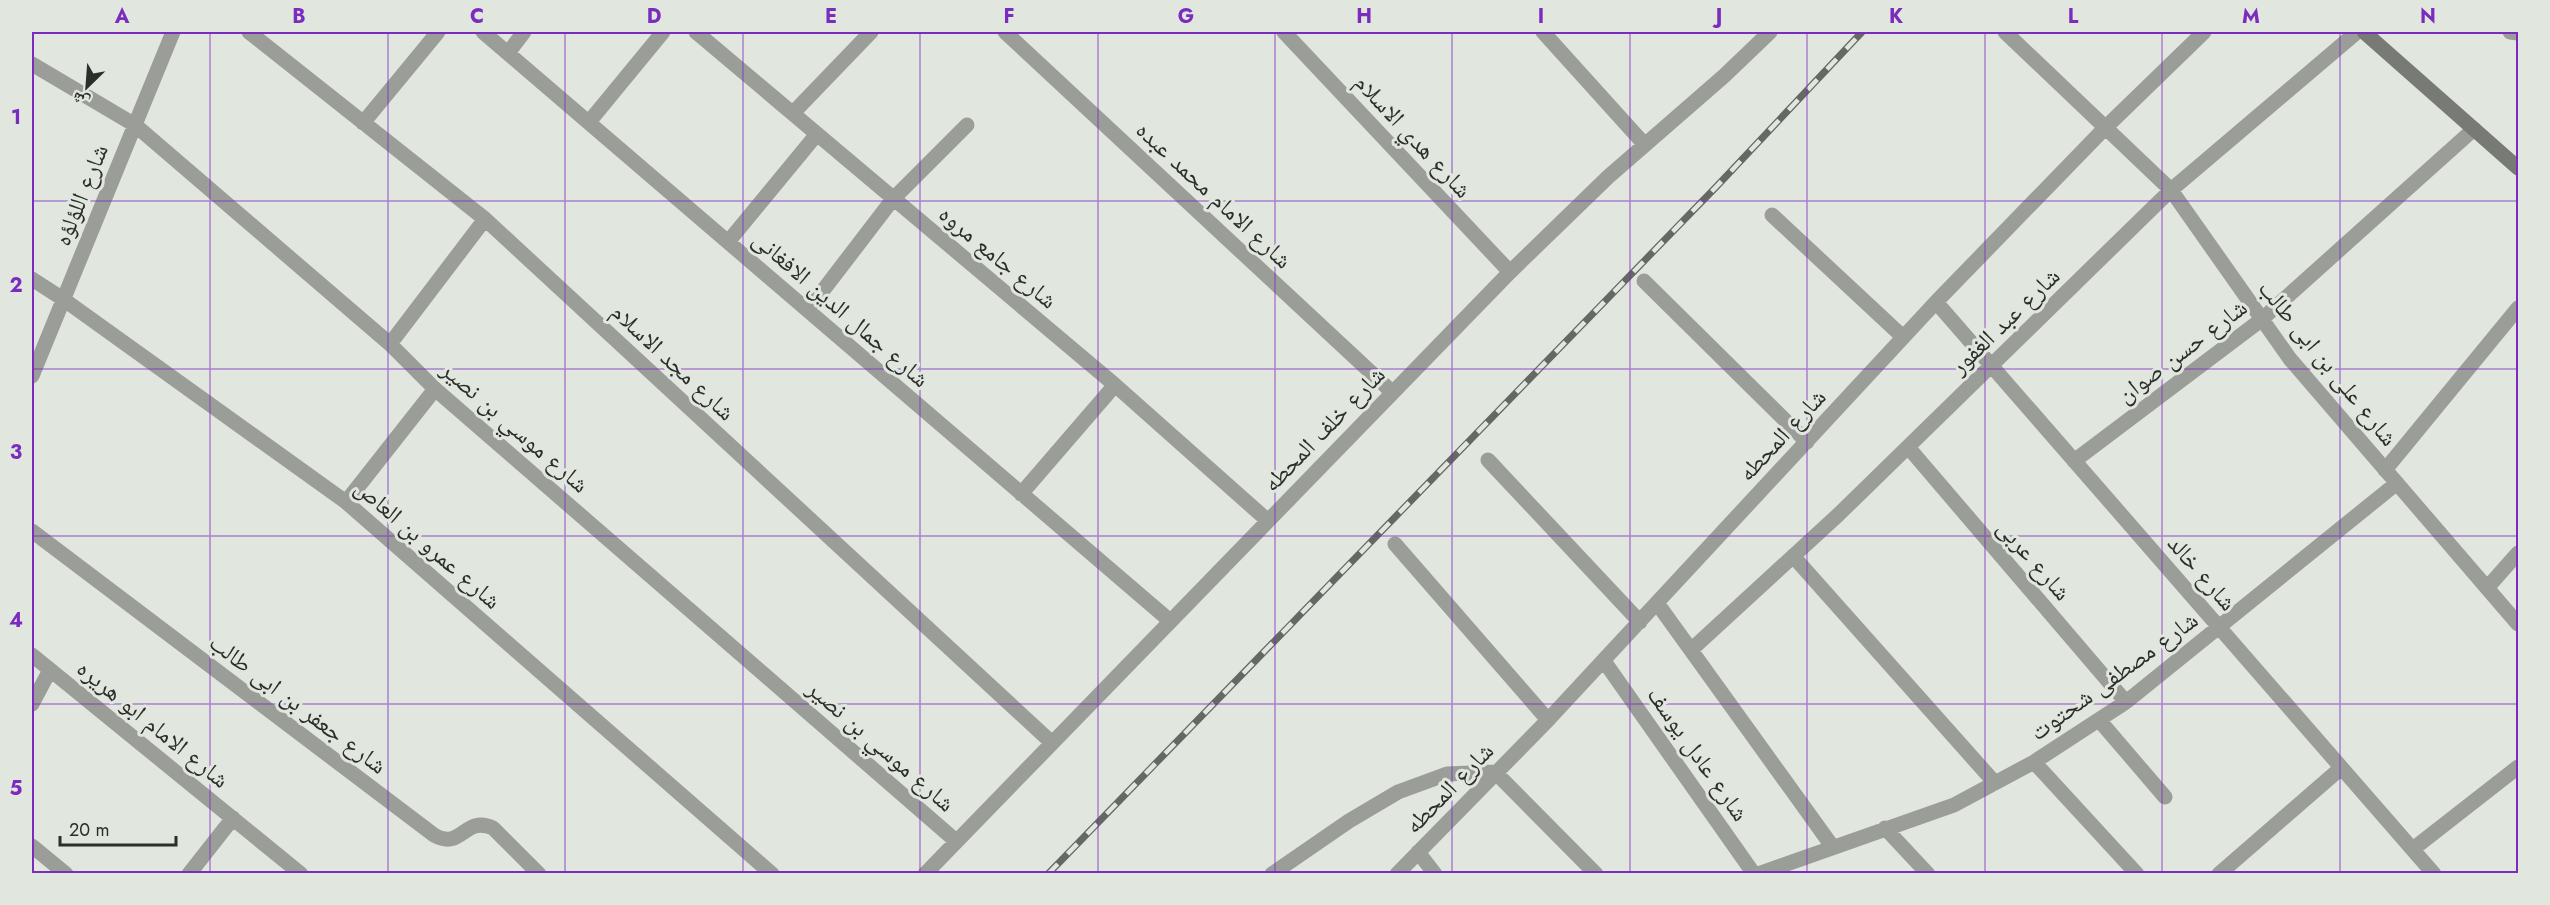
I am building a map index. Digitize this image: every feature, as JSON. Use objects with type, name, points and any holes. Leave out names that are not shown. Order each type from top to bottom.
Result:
[{"type":"main road","points":[[2364,32],[2518,168]]},
{"type":"street","name":"شارع اللؤلؤه","points":[[32,376],[173,32]]},
{"type":"street","name":"شارع مجد الاسلام","points":[[249,32],[485,219],[1051,742]]},
{"type":"street","points":[[363,123],[438,32]]},
{"type":"street","name":"شارع جمال الدين الافغانى","points":[[483,32],[1169,620]]},
{"type":"street","points":[[508,53],[524,32]]},
{"type":"street","points":[[589,122],[663,32]]},
{"type":"street","name":"شارع جامع مروه","points":[[696,32],[1115,385],[1267,520]]},
{"type":"street","points":[[793,113],[871,32]]},
{"type":"street","name":"شارع الامام محمد عبده","points":[[1005,32],[1392,392]]},
{"type":"street","name":"شارع هدي الاسلام","points":[[1284,32],[1510,272]]},
{"type":"street","points":[[1543,32],[1645,145]]},
{"type":"street","name":"شارع خلف المحطه","points":[[925,873],[1510,272],[1608,177],[1724,76],[1770,32]]},
{"type":"street","name":"شارع على بن ابى طالب","points":[[2005,32],[2171,190],[2290,359],[2518,624]]},
{"type":"street","name":"شارع المحطه","points":[[1397,873],[1604,661],[1936,302],[2105,128],[2204,32]]},
{"type":"street","name":"شارع عبد الغفور","points":[[1691,650],[1908,447],[2171,190],[2357,32]]},
{"type":"street","points":[[2510,32],[2518,33]]},
{"type":"street","name":"شارع موسي بن نصير","points":[[32,64],[135,125],[956,841]]},
{"type":"street","points":[[808,310],[894,199],[966,125]]},
{"type":"street","name":"شارع حسن صوان","points":[[2074,461],[2261,320],[2474,129]]},
{"type":"street","points":[[728,242],[817,134]]},
{"type":"street","points":[[1772,215],[1903,337]]},
{"type":"street","points":[[390,345],[485,219]]},
{"type":"street","name":"شارع عمرو بن العاص","points":[[32,279],[346,502],[772,873]]},
{"type":"street","points":[[1644,281],[1807,442]]},
{"type":"street","name":"شارع خالد","points":[[1936,302],[2413,849],[2425,870]]},
{"type":"street","points":[[2385,470],[2518,308]]},
{"type":"street","points":[[1021,494],[1115,385]]},
{"type":"street","points":[[346,502],[435,389]]},
{"type":"street","name":"شارع عربى","points":[[1908,447],[2126,702]]},
{"type":"street","points":[[1488,460],[1640,622]]},
{"type":"street","name":"شارع مصطفى شحتوت","points":[[1756,873],[1954,805],[2034,762],[2126,702],[2397,483]]},
{"type":"street","name":"شارع جعفر بن ابى طالب","points":[[32,531],[434,835],[445,840],[452,840],[476,825],[493,828],[539,873]]},
{"type":"street","points":[[1395,544],[1548,720]]},
{"type":"street","points":[[2487,588],[2518,553]]},
{"type":"street","points":[[1793,556],[1995,783]]},
{"type":"street","points":[[1657,603],[1832,846]]},
{"type":"street","name":"شارع الامام ابو هريره","points":[[32,655],[301,873]]},
{"type":"street","name":"شارع عادل يوسف","points":[[1604,661],[1756,873]]},
{"type":"street","points":[[32,704],[50,670]]},
{"type":"street","points":[[2099,720],[2165,797]]},
{"type":"street","points":[[2034,762],[2137,873]]},
{"type":"street","points":[[2413,849],[2518,767]]},
{"type":"street","points":[[2219,873],[2341,768]]},
{"type":"street","points":[[1272,873],[1348,820],[1398,792],[1447,774],[1496,772],[1596,873]]},
{"type":"street","points":[[189,873],[233,818]]},
{"type":"street","points":[[1886,828],[1928,873]]},
{"type":"street","points":[[32,846],[66,873]]},
{"type":"street","points":[[1419,852],[1435,873]]},
{"type":"railway","points":[[1048,874],[1717,186],[1862,32]]}]
